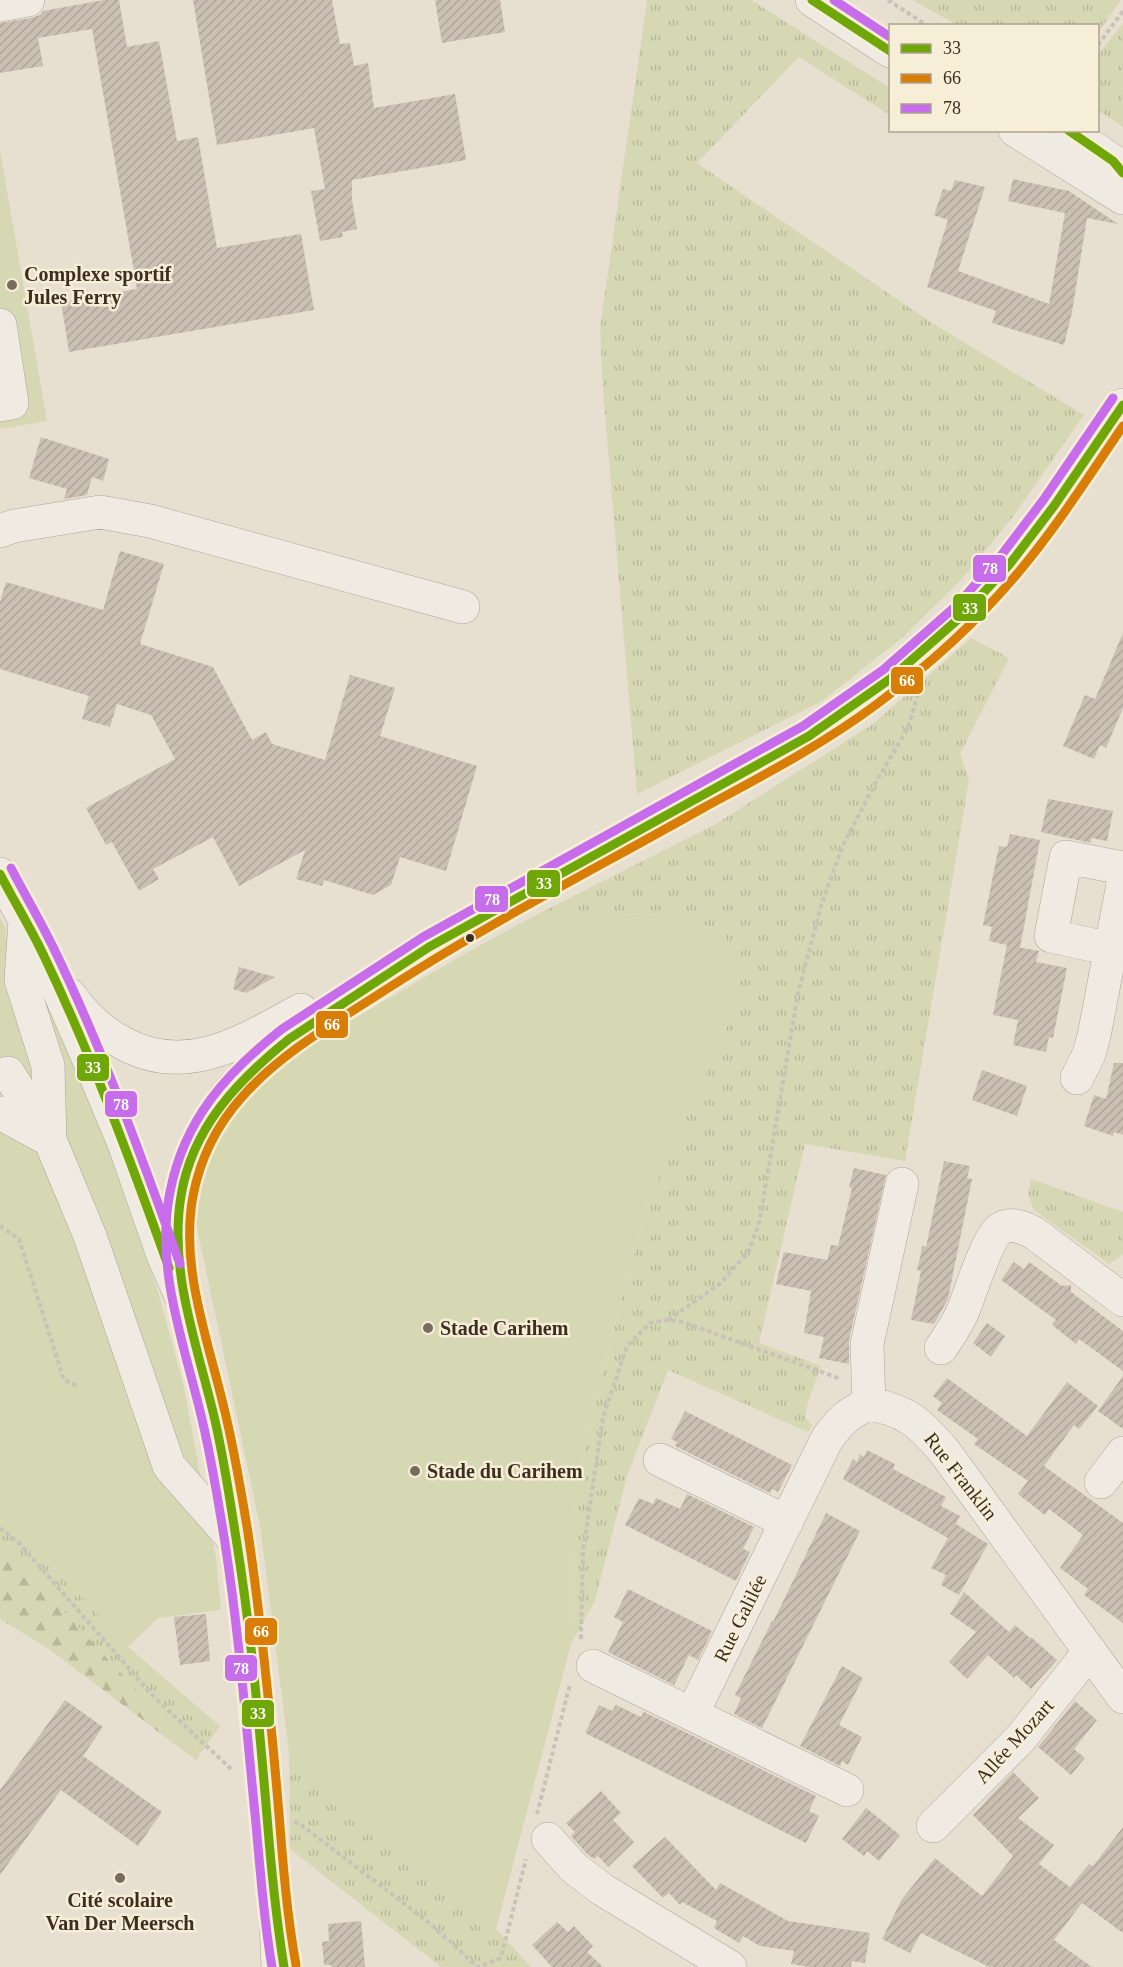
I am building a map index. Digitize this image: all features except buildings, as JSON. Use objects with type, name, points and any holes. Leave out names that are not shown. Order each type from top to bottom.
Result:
[{"type":"street","points":[[0,5],[28,0]]},
{"type":"street","points":[[812,0],[889,50]]},
{"type":"street","points":[[852,0],[889,26]]},
{"type":"street","points":[[1018,132],[1123,198]]},
{"type":"street","points":[[1070,132],[1113,161],[1123,173]]},
{"type":"street","points":[[0,324],[12,403],[0,405]]},
{"type":"street","points":[[43,954],[74,1001],[108,1035],[145,1054],[188,1058],[214,1052],[244,1041],[342,988],[429,947],[808,736],[849,710],[917,659],[955,625],[1010,564],[1123,405]]},
{"type":"street","points":[[0,531],[14,526],[100,512],[150,520],[463,607]]},
{"type":"street","points":[[1111,949],[1051,936],[1066,857],[1123,868]]},
{"type":"street","points":[[0,874],[43,954],[124,1146],[163,1255],[184,1303],[213,1410],[237,1543],[251,1651],[276,1921],[278,1967]]},
{"type":"street","points":[[1077,1078],[1089,1054],[1094,1036],[1123,884]]},
{"type":"street","points":[[25,920],[21,980],[48,1066],[50,1140]]},
{"type":"street","points":[[184,1303],[178,1249],[182,1196],[187,1172],[198,1142],[225,1097],[244,1076],[289,1039],[429,947]]},
{"type":"street","points":[[8,1073],[50,1140],[90,1236],[169,1466],[237,1543]]},
{"type":"street","points":[[0,1113],[50,1140]]},
{"type":"street","points":[[869,1397],[867,1344],[902,1184]]},
{"type":"street","points":[[941,1348],[962,1314],[989,1243],[999,1230],[1009,1225],[1023,1227],[1034,1233],[1123,1300]]},
{"type":"street","name":"Rue Galilée","points":[[692,1714],[827,1439],[838,1423],[869,1397]]},
{"type":"street","name":"Rue Franklin","points":[[869,1397],[906,1415],[924,1428],[944,1451],[1123,1697]]},
{"type":"street","points":[[1101,1482],[1123,1453]]},
{"type":"street","points":[[660,1460],[787,1522]]},
{"type":"street","name":"Allée Mozart","points":[[933,1826],[1020,1739],[1090,1651]]},
{"type":"street","points":[[581,1663],[692,1714],[847,1790]]},
{"type":"street","points":[[536,1840],[603,1890],[730,1967]]},
{"type":"street","points":[[276,1921],[284,1967]]},
{"type":"path","points":[[888,0],[925,24]]},
{"type":"path","points":[[1099,44],[1123,11]]},
{"type":"path","points":[[667,1320],[721,1283],[748,1252],[759,1224],[798,993],[821,906],[843,845],[908,728],[918,698],[920,676],[917,659]]},
{"type":"path","points":[[0,1226],[19,1239],[63,1380],[78,1386]]},
{"type":"path","points":[[300,1824],[429,1922],[478,1967],[501,1958],[536,1840],[581,1663],[583,1552],[603,1417],[627,1346],[650,1323],[667,1320],[683,1322],[869,1397]]},
{"type":"path","points":[[0,1528],[20,1543],[154,1697],[234,1772]]},
{"type":"green space","points":[[647,0],[751,0],[889,87],[889,114],[799,57],[697,163],[929,321],[1084,415],[1012,518],[961,580],[902,638],[822,701],[637,794],[603,390],[600,328]]},
{"type":"green space","points":[[912,0],[1121,0],[1099,32],[1099,24],[955,24]]},
{"type":"green space","points":[[1123,23],[1123,127],[1099,111],[1099,54]]},
{"type":"green space","name":"Complexe sportif Jules Ferry","points":[[0,150],[47,421],[0,429]]},
{"type":"green space","points":[[971,638],[1009,658],[960,754],[969,780],[905,1161],[805,1144],[759,1343],[821,1366],[805,1417],[812,1425],[808,1432],[668,1370],[627,1476],[595,1601],[571,1644],[572,1525],[590,1418],[648,1202],[732,1016],[725,934],[674,915],[540,913],[714,825],[873,724]]},
{"type":"green space","name":"Stade du Carihem","points":[[540,913],[674,915],[725,934],[736,973],[732,1016],[648,1202],[590,1418],[572,1525],[571,1644],[496,1929],[289,1752],[260,1526],[196,1223],[201,1175],[218,1131],[252,1090],[287,1058],[466,953]]},
{"type":"green space","points":[[0,918],[6,928],[10,982],[38,978],[93,1100],[157,1288],[183,1383],[216,1559],[221,1610],[158,1618],[128,1647],[26,1536],[0,1515]]},
{"type":"green space","points":[[1031,1179],[1123,1212],[1123,1254],[1109,1264],[1034,1210],[1028,1194]]},
{"type":"green space","points":[[0,1515],[26,1536],[128,1647],[220,1726],[200,1754],[183,1740],[39,1585],[0,1550]]},
{"type":"green space","points":[[0,1550],[39,1585],[183,1740],[200,1754],[197,1761],[49,1649],[0,1619]]},
{"type":"green space","points":[[289,1752],[496,1929],[531,1967],[441,1967],[290,1849]]},
{"type":"transit line","name":"33","points":[[812,0],[889,50]]},
{"type":"transit line","name":"78","points":[[834,0],[889,36]]},
{"type":"transit line","name":"33","points":[[1071,132],[1113,161],[1123,173]]},
{"type":"transit line","name":"78","points":[[272,1967],[225,1543],[208,1444],[179,1330],[168,1275],[166,1220],[170,1192],[177,1166],[197,1120],[226,1081],[282,1029],[423,937],[803,726],[883,670],[956,606],[1000,557],[1044,499],[1113,398]]},
{"type":"transit line","name":"33","points":[[284,1967],[274,1892],[254,1677],[241,1573],[223,1457],[186,1303],[178,1250],[181,1196],[195,1149],[206,1128],[235,1089],[289,1039],[429,947],[809,736],[890,679],[964,614],[1009,565],[1054,506],[1123,405]]},
{"type":"transit line","name":"66","points":[[296,1965],[286,1890],[262,1638],[248,1533],[231,1436],[197,1301],[190,1249],[190,1222],[196,1182],[217,1131],[233,1108],[257,1082],[289,1054],[325,1029],[418,969],[499,921],[813,746],[896,690],[968,627],[1017,574],[1059,520],[1123,426]]},
{"type":"transit line","name":"78","points":[[11,868],[54,949],[89,1026],[180,1264]]},
{"type":"transit line","name":"33","points":[[0,874],[43,954],[78,1031],[169,1268]]},
{"type":"place","name":"Complexe sportif Jules Ferry","points":[[12,285]]},
{"type":"place","name":"Stade Carihem","points":[[428,1328]]},
{"type":"place","name":"Stade du Carihem","points":[[415,1471]]},
{"type":"place","name":"Cité scolaire Van Der Meersch","points":[[120,1878]]}]
